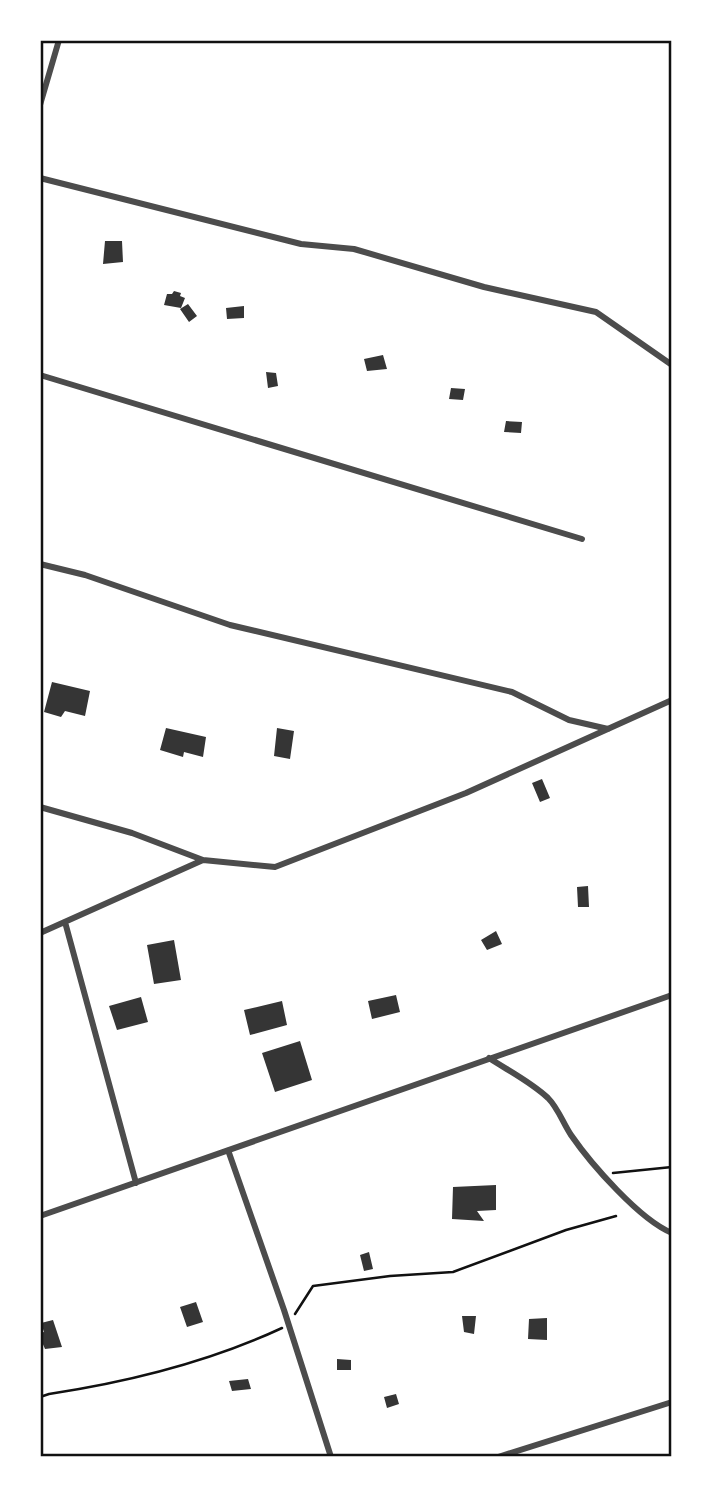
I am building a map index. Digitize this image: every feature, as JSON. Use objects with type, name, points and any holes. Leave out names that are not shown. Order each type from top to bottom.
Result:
[{"type":"street","points":[[40,105],[59,40]]},
{"type":"street","points":[[40,178],[301,244],[354,250],[484,287],[596,313],[672,365]]},
{"type":"street","points":[[40,375],[582,540]]},
{"type":"street","points":[[40,564],[85,575],[230,625],[512,692],[569,720],[608,729]]},
{"type":"street","points":[[40,807],[132,833],[203,860],[275,867],[466,793],[672,700]]},
{"type":"street","points":[[40,933],[203,860]]},
{"type":"street","points":[[65,922],[135,1183]]},
{"type":"street","points":[[40,1216],[672,995]]},
{"type":"street","points":[[489,1058],[550,1100],[572,1136],[603,1174],[658,1227],[672,1233]]},
{"type":"street","points":[[228,1150],[289,1325],[331,1457]]},
{"type":"street","points":[[498,1457],[672,1402]]},
{"type":"path","points":[[603,1174],[672,1167]]},
{"type":"path","points":[[40,1397],[110,1384],[255,1341],[289,1325],[313,1286],[390,1276],[453,1272],[566,1230],[615,1216]]},
{"type":"building","points":[[105,241],[122,241],[123,262],[103,264]]},
{"type":"building","points":[[174,291],[185,298],[181,308],[164,305],[167,294]]},
{"type":"building","points":[[188,304],[197,316],[189,322],[180,309]]},
{"type":"building","points":[[244,306],[244,318],[227,319],[226,308]]},
{"type":"building","points":[[383,355],[387,369],[367,371],[364,359]]},
{"type":"building","points":[[266,372],[276,373],[278,386],[268,388]]},
{"type":"building","points":[[451,388],[465,389],[463,400],[449,399]]},
{"type":"building","points":[[506,421],[522,422],[521,433],[504,432]]},
{"type":"building","points":[[52,682],[90,691],[85,716],[65,711],[61,717],[44,712]]},
{"type":"building","points":[[166,728],[206,737],[203,757],[184,752],[183,757],[160,750]]},
{"type":"building","points":[[277,728],[294,731],[290,759],[274,756]]},
{"type":"building","points":[[542,779],[550,798],[540,802],[532,783]]},
{"type":"building","points":[[588,886],[589,907],[578,907],[577,887]]},
{"type":"building","points":[[496,931],[502,944],[487,950],[481,940]]},
{"type":"building","points":[[174,940],[181,980],[154,984],[147,945]]},
{"type":"building","points":[[396,995],[400,1012],[372,1019],[368,1001]]},
{"type":"building","points":[[141,997],[148,1022],[117,1030],[109,1006]]},
{"type":"building","points":[[282,1001],[287,1025],[250,1035],[244,1010]]},
{"type":"building","points":[[300,1041],[312,1080],[275,1092],[262,1053]]},
{"type":"building","points":[[496,1185],[496,1210],[477,1211],[484,1221],[452,1219],[453,1187]]},
{"type":"building","points":[[369,1252],[373,1269],[364,1271],[360,1255]]},
{"type":"building","points":[[196,1302],[203,1322],[187,1327],[180,1307]]},
{"type":"building","points":[[462,1316],[476,1316],[474,1334],[464,1332]]},
{"type":"building","points":[[547,1318],[547,1340],[528,1339],[529,1319]]},
{"type":"building","points":[[53,1320],[62,1347],[45,1349],[42,1342],[40,1343],[40,1333],[44,1332],[41,1323]]},
{"type":"building","points":[[337,1359],[351,1360],[351,1370],[337,1370]]},
{"type":"building","points":[[248,1379],[251,1389],[232,1391],[229,1381]]},
{"type":"building","points":[[396,1394],[399,1404],[387,1408],[384,1397]]}]
